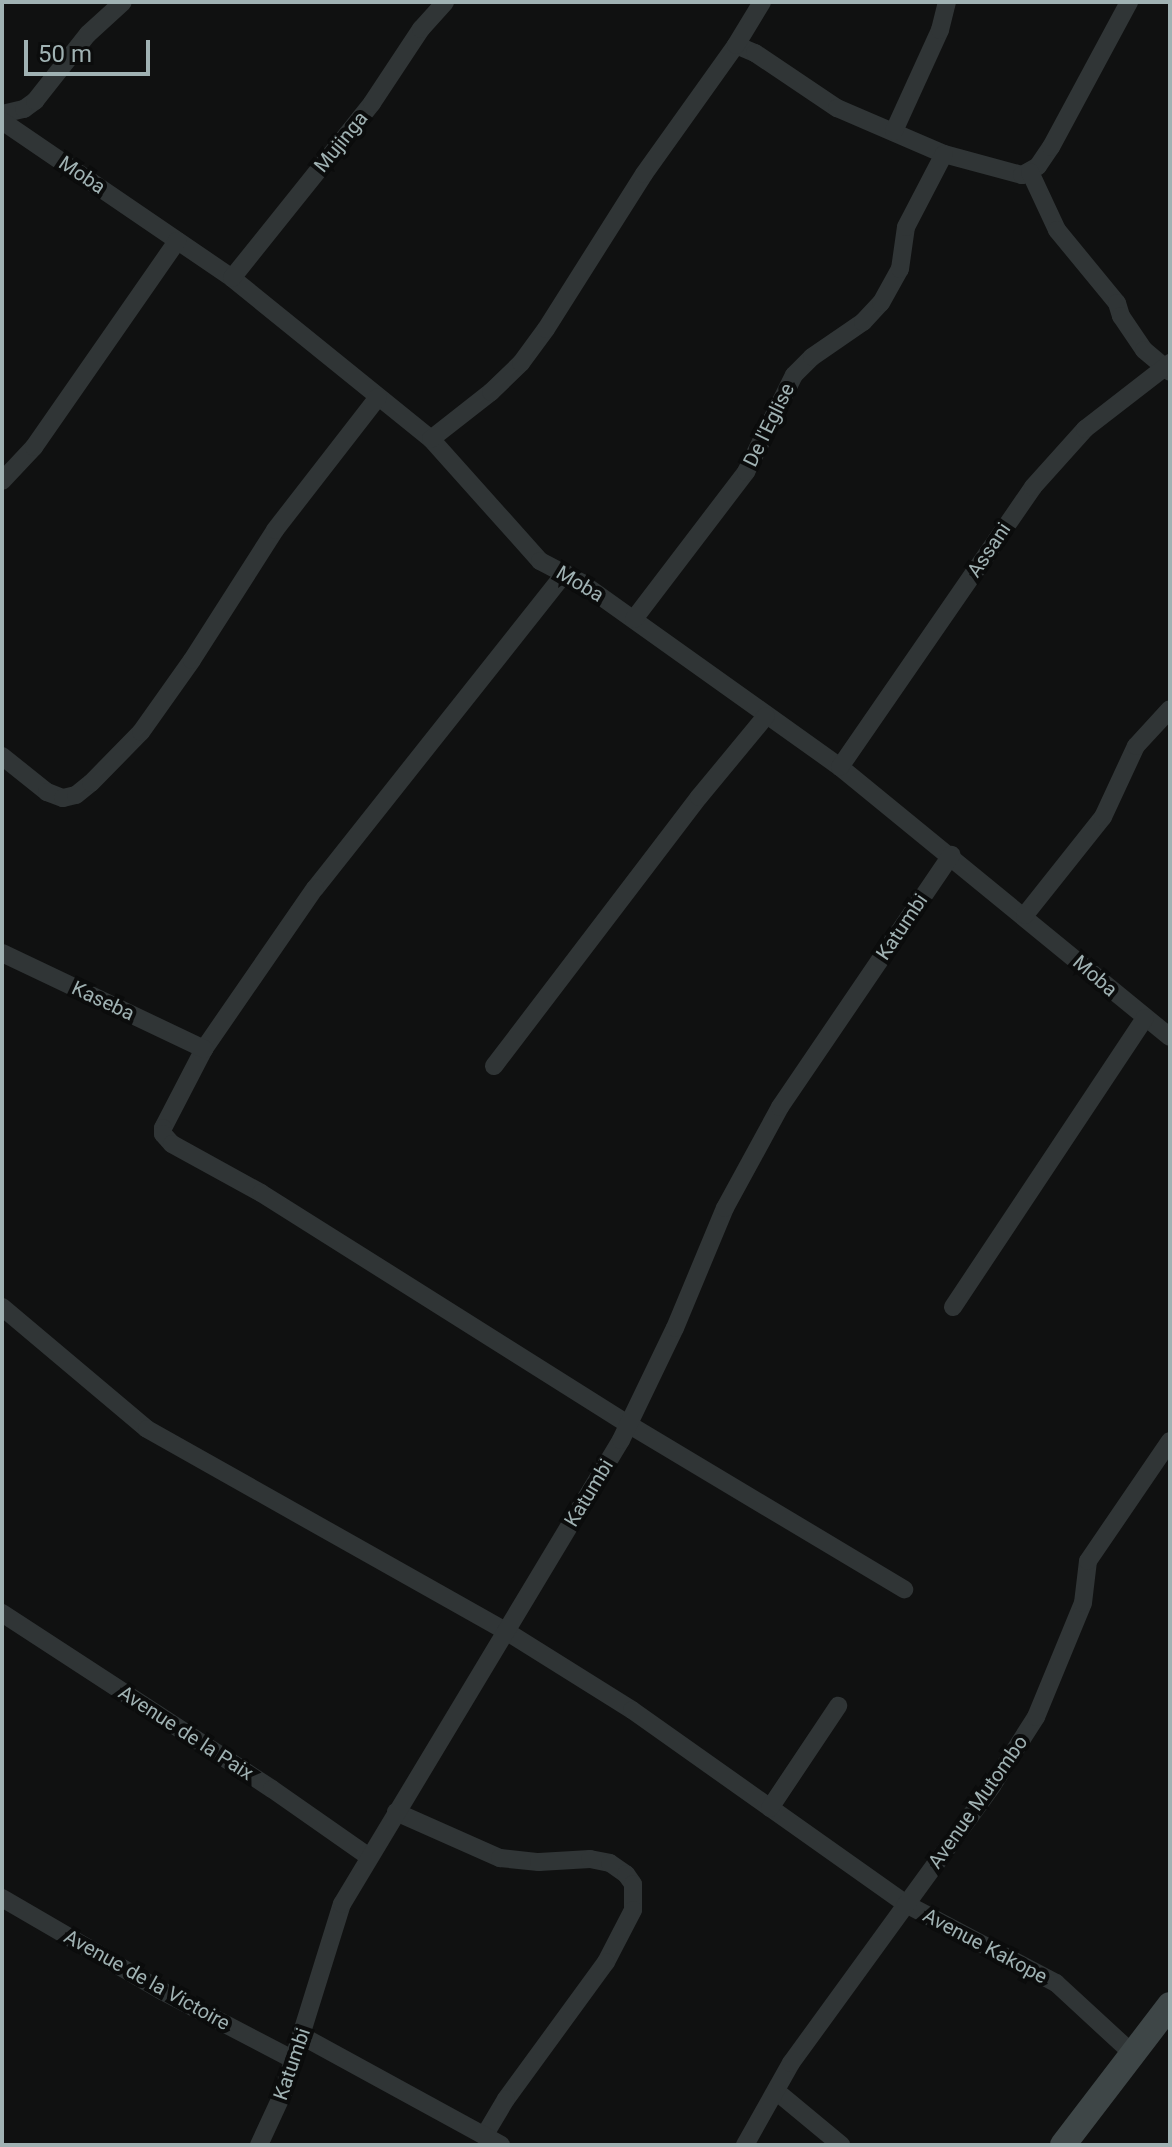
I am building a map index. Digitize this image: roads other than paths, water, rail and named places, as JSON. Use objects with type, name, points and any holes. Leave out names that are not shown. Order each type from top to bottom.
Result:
[{"type":"street","points":[[2,114],[24,109],[35,101],[88,34],[123,2]]},
{"type":"street","name":"Mujinga","points":[[232,278],[372,103],[421,29],[445,2]]},
{"type":"street","points":[[431,439],[491,392],[538,340],[644,174],[736,45],[762,2]]},
{"type":"street","points":[[894,131],[940,30],[947,2]]},
{"type":"street","points":[[736,45],[755,53],[837,108],[944,154],[1010,174],[1030,172],[1060,132],[1129,2]]},
{"type":"street","name":"Moba","points":[[2,121],[232,278],[431,439],[481,491],[530,552],[634,619],[840,767],[1025,915],[1170,1037]]},
{"type":"street","name":"De l'Eglise","points":[[634,619],[746,472],[794,375],[812,357],[863,322],[881,303],[900,269],[906,227],[944,154]]},
{"type":"street","points":[[1030,172],[1057,230],[1117,303],[1121,316],[1144,350],[1169,368]]},
{"type":"street","points":[[2,481],[34,447],[177,241]]},
{"type":"street","name":"Assani","points":[[840,767],[1033,487],[1085,429],[1169,368]]},
{"type":"street","points":[[2,756],[47,792],[63,798],[76,795],[91,783],[141,732],[192,660],[275,530],[378,397]]},
{"type":"street","points":[[565,573],[315,888],[204,1049],[163,1128],[172,1144],[261,1193],[628,1424],[904,1589]]},
{"type":"street","points":[[1025,915],[1103,817],[1136,746],[1170,709]]},
{"type":"street","points":[[494,1066],[699,797],[766,716]]},
{"type":"street","name":"Katumbi","points":[[259,2145],[294,2060],[342,1904],[628,1424],[675,1328],[725,1208],[780,1107],[951,855]]},
{"type":"street","name":"Kaseba","points":[[2,953],[204,1049]]},
{"type":"street","points":[[953,1307],[1145,1018]]},
{"type":"street","name":"Avenue Kakope","points":[[2,1307],[147,1429],[506,1631],[632,1710],[906,1904],[1056,1983],[1133,2054]]},
{"type":"street","name":"Avenue Mutombo","points":[[745,2145],[791,2063],[992,1786],[1036,1717],[1083,1603],[1088,1561],[1170,1441]]},
{"type":"street","name":"Avenue de la Paix","points":[[2,1613],[272,1789],[369,1857]]},
{"type":"street","points":[[770,1808],[838,1706]]},
{"type":"street","points":[[302,2036],[493,2140],[506,2099],[606,1962],[633,1910],[633,1884],[626,1874],[610,1863],[590,1859],[539,1862],[500,1858],[396,1812]]},
{"type":"street","name":"Avenue de la Victoire","points":[[2,1898],[162,1991],[294,2060]]},
{"type":"street","points":[[1063,2145],[1170,2005]]},
{"type":"street","points":[[776,2091],[841,2145]]}]
